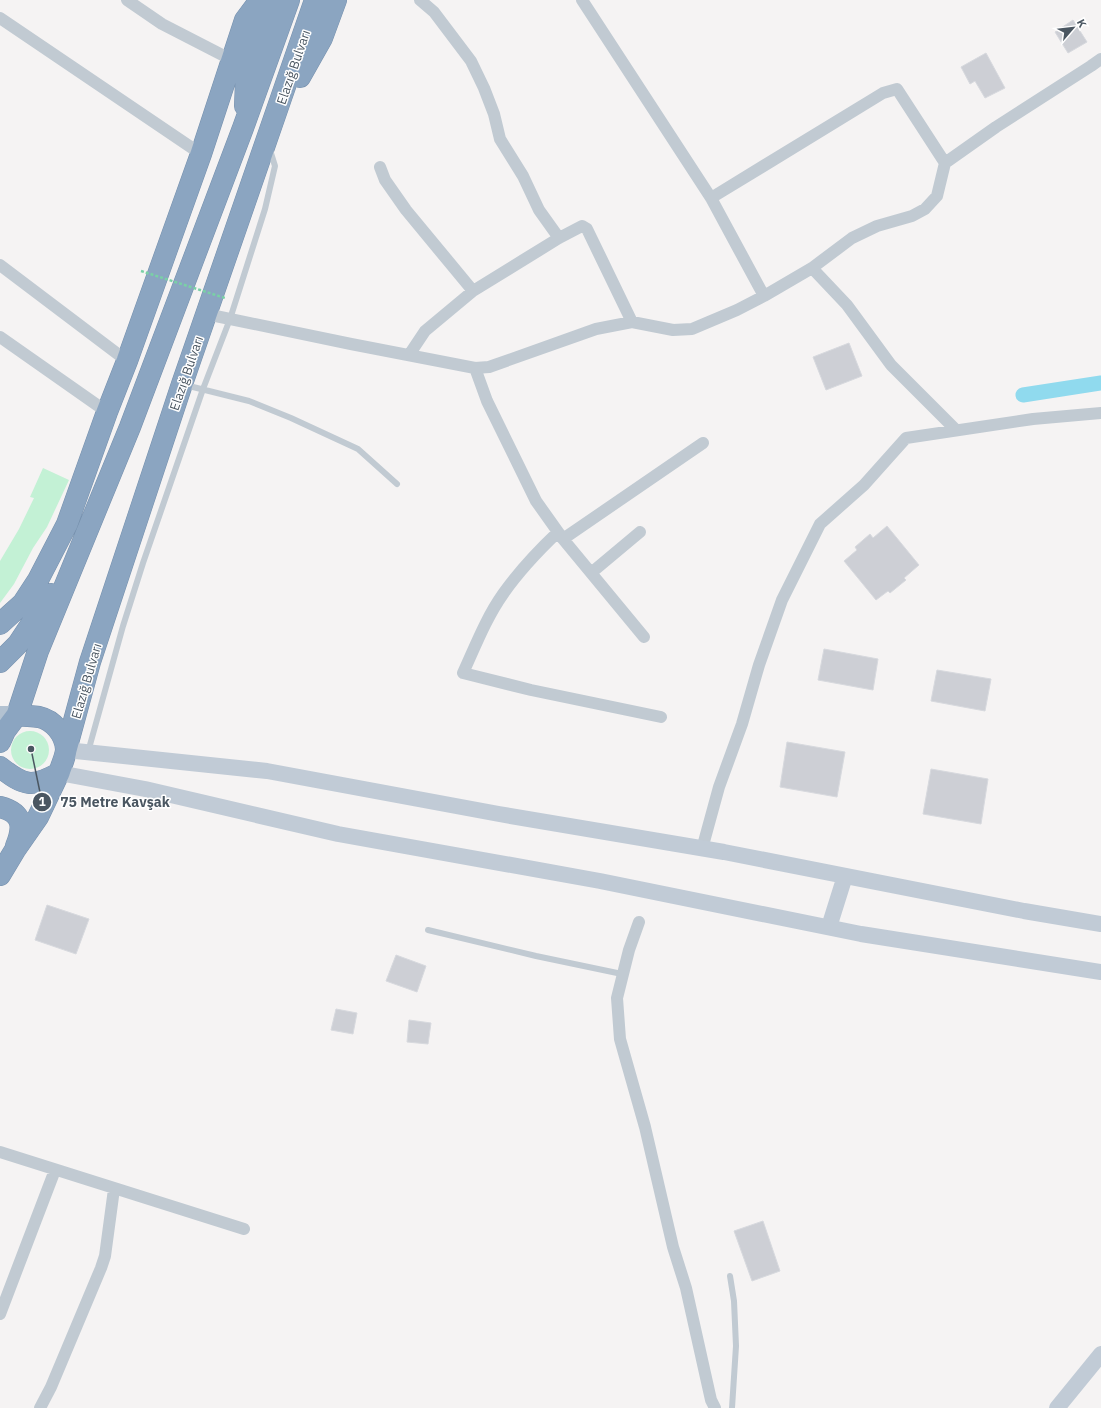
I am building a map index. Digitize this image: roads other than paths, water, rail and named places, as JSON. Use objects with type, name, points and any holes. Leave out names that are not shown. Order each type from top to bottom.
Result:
[{"type":"highway","points":[[0,624],[23,603],[38,580],[67,524],[202,154],[244,20],[260,0]]},
{"type":"highway","points":[[243,128],[247,56],[268,0]]},
{"type":"highway","name":"Elazığ Bulvarı","points":[[9,715],[38,651],[130,427],[243,128],[289,0]]},
{"type":"highway","name":"Elazığ Bulvarı","points":[[59,773],[90,662],[182,384],[315,0]]},
{"type":"highway","points":[[269,133],[322,38],[336,0]]},
{"type":"highway","points":[[0,662],[18,644],[80,550]]},
{"type":"highway","points":[[0,742],[9,715],[39,717],[49,721],[57,728],[63,738],[66,750]]},
{"type":"highway","points":[[0,767],[17,779],[35,783],[44,781],[59,773]]},
{"type":"highway","points":[[0,875],[14,850],[38,817],[59,773]]},
{"type":"highway","points":[[0,807],[13,812],[20,823],[20,835],[14,850]]},
{"type":"main road","points":[[66,750],[267,771],[499,814],[702,849],[1101,924]]},
{"type":"main road","points":[[59,773],[145,789],[338,834],[600,881],[861,934],[1101,972]]},
{"type":"main road","points":[[829,927],[845,876]]},
{"type":"main road","points":[[1057,1408],[1101,1354]]},
{"type":"street","points":[[126,0],[162,24],[232,60]]},
{"type":"street","points":[[420,0],[434,12],[471,61],[494,114],[500,139],[524,176],[539,210],[559,238]]},
{"type":"street","points":[[582,0],[711,198],[764,296]]},
{"type":"street","points":[[0,18],[202,154]]},
{"type":"street","points":[[206,314],[475,368],[489,367],[596,329],[632,322],[673,330],[692,329],[737,310],[764,296],[812,268],[852,238],[877,226],[912,216],[925,209],[937,196],[945,163],[1101,59]]},
{"type":"street","points":[[711,198],[882,93],[897,89],[945,163]]},
{"type":"street","points":[[380,168],[386,180],[406,210],[473,291]]},
{"type":"street","points":[[409,355],[425,331],[473,291],[559,238],[582,226],[587,229],[632,322]]},
{"type":"street","points":[[0,265],[127,360]]},
{"type":"street","points":[[812,268],[847,306],[891,365],[956,430]]},
{"type":"street","points":[[0,337],[107,412]]},
{"type":"street","points":[[475,368],[487,400],[536,501],[560,535],[644,637]]},
{"type":"street","points":[[702,849],[719,787],[742,724],[759,665],[782,600],[820,524],[864,485],[906,438],[1034,419],[1101,413]]},
{"type":"street","points":[[661,718],[531,690],[463,673],[479,636],[502,594],[530,560],[560,535],[703,443]]},
{"type":"street","points":[[591,573],[640,532]]},
{"type":"street","points":[[639,922],[628,950],[617,998],[620,1039],[645,1128],[673,1247],[686,1288],[711,1400],[715,1408]]},
{"type":"street","points":[[0,1152],[244,1229]]},
{"type":"street","points":[[0,1314],[55,1170]]},
{"type":"street","points":[[40,1408],[51,1387],[101,1268],[105,1256],[114,1189]]},
{"type":"lane","points":[[88,752],[129,605],[203,389],[230,319],[265,209],[275,166],[269,133]]},
{"type":"lane","points":[[182,384],[249,402],[291,418],[358,449],[397,484]]},
{"type":"lane","points":[[428,930],[536,956],[622,974]]},
{"type":"lane","points":[[730,1276],[734,1301],[736,1346],[732,1408]]},
{"type":"waterway","points":[[1023,395],[1101,383]]},
{"type":"place","name":"75 Metre Kavşak","points":[[31,749]]}]
